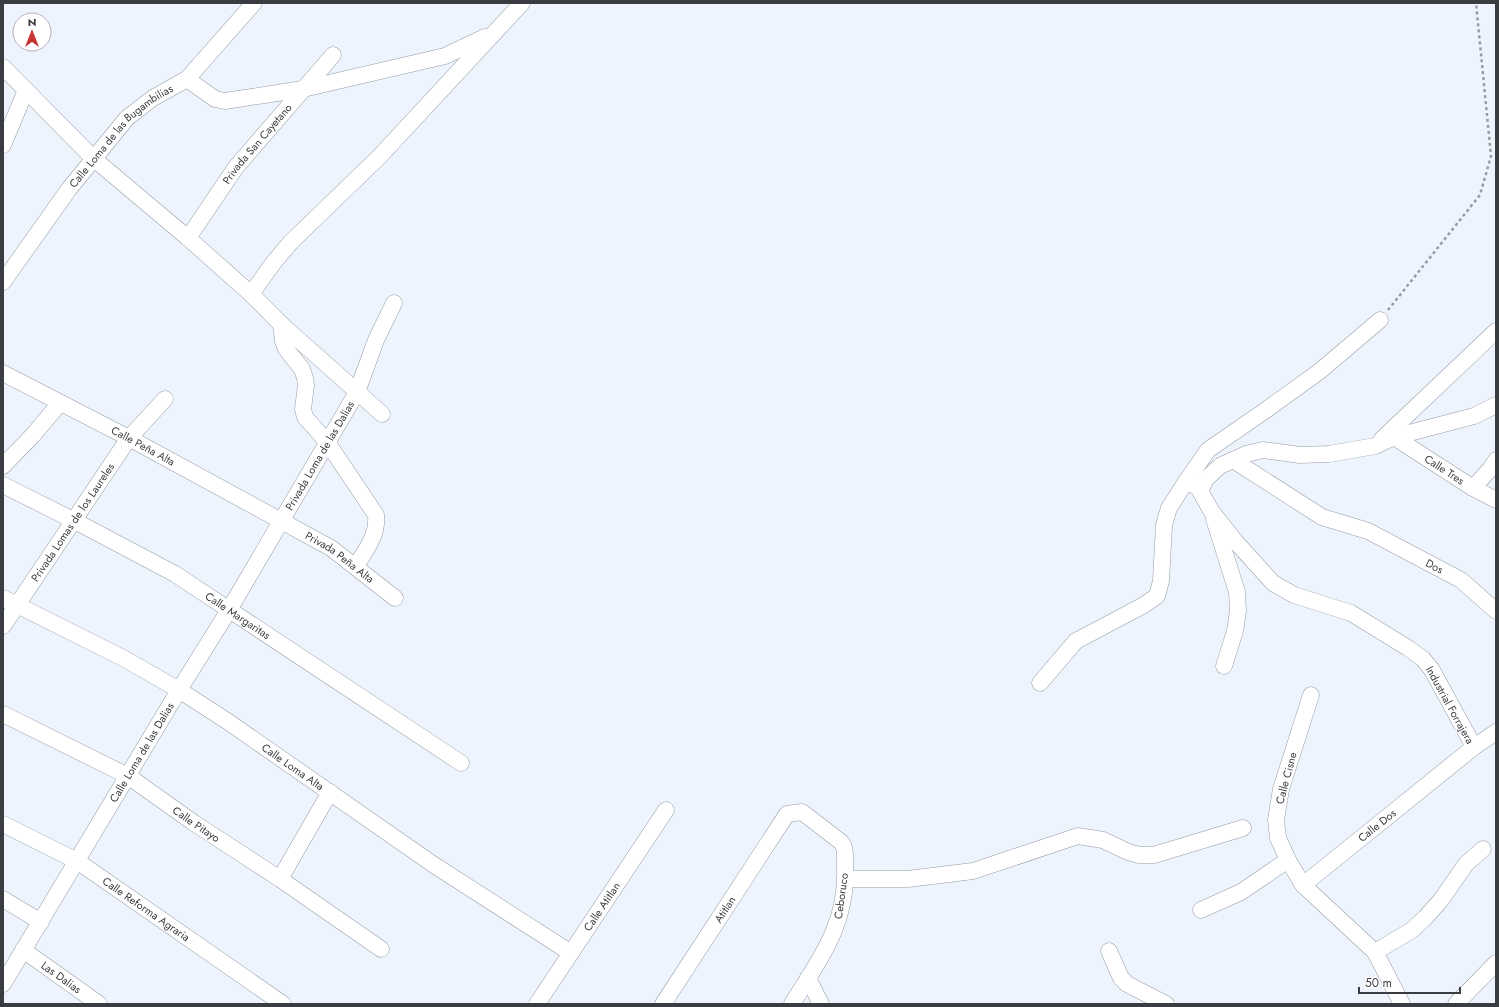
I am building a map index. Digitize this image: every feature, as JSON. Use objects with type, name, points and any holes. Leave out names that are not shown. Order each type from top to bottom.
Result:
[{"type":"street","name":"Calle Loma de las Bugambilias","points":[[3,282],[69,189],[127,118],[153,98],[187,79],[254,3]]},
{"type":"street","points":[[251,294],[274,262],[291,242],[380,156],[493,32],[522,3]]},
{"type":"street","points":[[187,79],[215,98],[225,101],[303,89],[445,56],[493,32]]},
{"type":"street","name":"Privada San Cayetano","points":[[188,238],[236,167],[333,55]]},
{"type":"street","points":[[3,67],[94,159],[188,238],[251,294],[281,324],[382,414]]},
{"type":"street","points":[[3,145],[26,90]]},
{"type":"street","name":"Privada Loma de las Dalias","points":[[282,520],[357,392],[376,340],[394,303]]},
{"type":"street","points":[[1040,683],[1076,641],[1144,605],[1157,596],[1161,581],[1164,525],[1169,508],[1208,450],[1320,371],[1380,320]]},
{"type":"street","points":[[281,324],[283,341],[286,349],[302,370],[305,378],[306,385],[303,409],[305,416],[327,442],[376,515],[377,526],[374,537],[356,566]]},
{"type":"street","points":[[1375,446],[1496,331]]},
{"type":"street","name":"Calle Peña Alta","points":[[3,373],[129,438],[282,520]]},
{"type":"street","name":"Privada Lomas de los Laureles","points":[[3,626],[10,602],[73,520],[129,438],[165,399]]},
{"type":"street","points":[[3,466],[33,435],[60,403]]},
{"type":"street","points":[[1187,480],[1200,491],[1206,480],[1220,466],[1246,454],[1263,450],[1300,455],[1322,454],[1375,446],[1394,437],[1474,416],[1496,406]]},
{"type":"street","name":"Calle Tres","points":[[1394,437],[1473,488],[1496,500]]},
{"type":"street","name":"Dos","points":[[1233,460],[1322,517],[1368,530],[1461,580],[1496,611]]},
{"type":"street","points":[[1473,488],[1491,468],[1496,460]]},
{"type":"street","name":"Calle Margaritas","points":[[3,485],[175,574],[461,763]]},
{"type":"street","name":"Industrial Forrajera","points":[[1200,491],[1212,512],[1235,541],[1273,583],[1294,595],[1351,613],[1423,659],[1432,670],[1474,747],[1496,733]]},
{"type":"street","points":[[1212,512],[1223,552],[1237,592],[1238,611],[1235,631],[1224,666]]},
{"type":"street","name":"Privada Peña Alta","points":[[282,520],[331,548],[356,566],[395,598]]},
{"type":"street","name":"Calle Loma de las Dalias","points":[[3,984],[282,520]]},
{"type":"street","name":"Calle Loma Alta","points":[[10,602],[126,659],[179,690],[227,721],[434,865],[572,953]]},
{"type":"street","name":"Calle Cisne","points":[[1288,860],[1278,838],[1276,820],[1281,789],[1311,695]]},
{"type":"street","name":"Calle Pitayo","points":[[3,714],[128,776],[194,823],[280,878],[380,949]]},
{"type":"street","name":"Calle Dos","points":[[1303,885],[1474,747]]},
{"type":"street","points":[[280,878],[330,792]]},
{"type":"street","name":"Calle Atitlan","points":[[537,1004],[666,810]]},
{"type":"street","name":"Ceboruco","points":[[787,814],[802,812],[841,842],[844,848],[846,878],[838,924],[831,940],[792,1004]]},
{"type":"street","name":"Atitlan","points":[[663,1004],[787,814]]},
{"type":"street","name":"Calle Reforma Agraria","points":[[3,824],[77,861],[283,1004]]},
{"type":"street","points":[[846,878],[908,879],[973,871],[1078,836],[1103,840],[1128,852],[1139,855],[1154,855],[1243,828]]},
{"type":"street","points":[[1375,952],[1412,930],[1426,918],[1441,900],[1466,864],[1483,849]]},
{"type":"street","points":[[1201,910],[1241,892],[1288,860],[1303,885],[1375,952],[1402,1004]]},
{"type":"street","points":[[3,899],[41,922]]},
{"type":"street","name":"Las Dalias","points":[[23,950],[99,1004]]},
{"type":"street","points":[[1109,951],[1121,978],[1124,981],[1166,1004]]},
{"type":"street","points":[[1456,1004],[1496,963]]},
{"type":"street","points":[[808,978],[821,1004]]},
{"type":"path","points":[[1380,320],[1480,196],[1492,156],[1476,3]]}]
